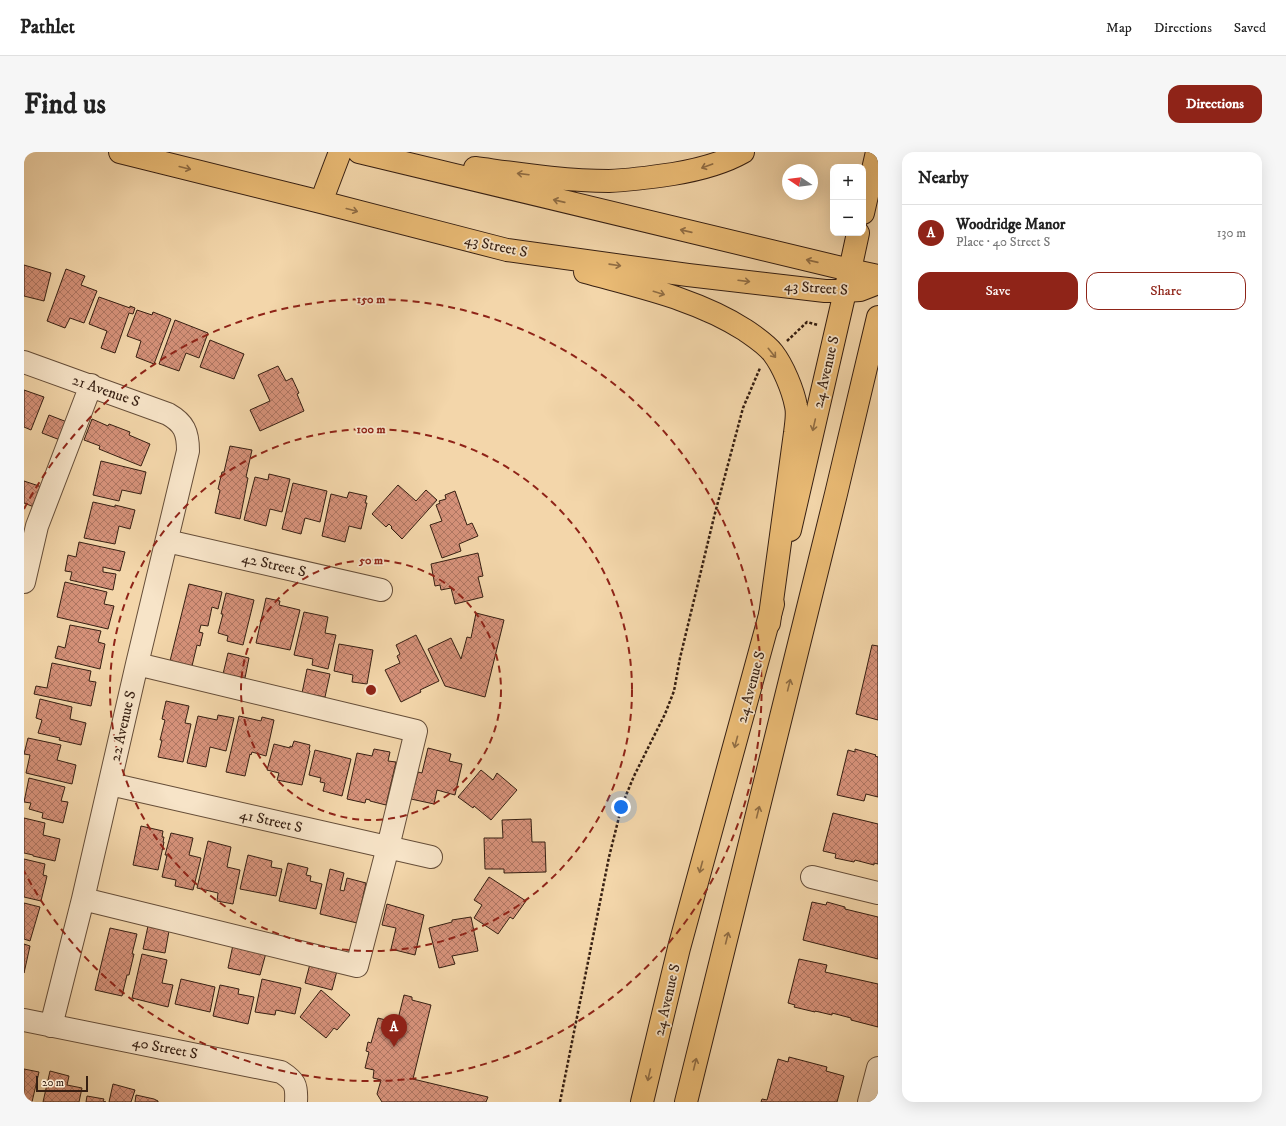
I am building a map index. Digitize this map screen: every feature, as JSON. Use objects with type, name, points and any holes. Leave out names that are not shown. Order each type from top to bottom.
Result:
[{"type":"main road","name":"43 Street S","points":[[120,152],[507,250],[695,276],[825,291],[860,290],[878,283]]},
{"type":"main road","points":[[321,202],[340,152]]},
{"type":"main road","points":[[366,154],[562,178],[610,181],[657,177],[696,170],[736,156],[743,152]]},
{"type":"main road","points":[[866,200],[877,152]]},
{"type":"main road","name":"43 Street S","points":[[366,154],[878,276]]},
{"type":"main road","name":"24 Avenue S","points":[[642,1102],[679,948],[769,623],[857,236]]},
{"type":"main road","points":[[507,250],[629,284],[679,299],[708,310],[734,323],[757,338],[773,353],[788,379],[796,406],[795,433],[769,623]]},
{"type":"main road","points":[[686,1102],[836,494],[878,316]]},
{"type":"street","name":"21 Avenue S","points":[[24,362],[168,414],[176,418],[183,427]]},
{"type":"street","points":[[24,582],[37,526],[91,386]]},
{"type":"street","name":"22 Avenue S","points":[[52,1026],[188,450],[188,438],[183,427]]},
{"type":"street","name":"42 Street S","points":[[167,541],[381,590]]},
{"type":"street","points":[[83,899],[357,966],[416,731],[137,664]]},
{"type":"street","name":"41 Street S","points":[[110,784],[431,856]]},
{"type":"street","points":[[812,877],[878,893]]},
{"type":"street","name":"40 Street S","points":[[24,1020],[281,1072],[292,1079],[296,1096]]},
{"type":"street","points":[[869,1102],[878,1068]]},
{"type":"path","points":[[784,344],[807,322],[820,325]]},
{"type":"path","points":[[560,1102],[608,865],[622,805],[634,776],[665,714],[674,691],[680,658],[714,517],[741,415],[753,382],[762,363]]},
{"type":"building","points":[[24,265],[51,273],[44,301],[24,296]]},
{"type":"building","points":[[66,269],[85,276],[81,285],[97,291],[84,323],[70,318],[65,328],[47,321]]},
{"type":"building","points":[[99,297],[130,308],[130,306],[135,308],[133,314],[129,313],[115,353],[101,348],[107,331],[89,324]]},
{"type":"building","points":[[137,310],[152,315],[153,312],[171,319],[154,364],[136,357],[141,341],[127,336]]},
{"type":"building","points":[[175,320],[208,333],[199,358],[186,353],[179,371],[159,364]]},
{"type":"building","points":[[210,340],[244,354],[234,379],[200,367]]},
{"type":"building","points":[[278,366],[286,381],[292,378],[299,393],[297,394],[304,411],[260,431],[250,410],[270,401],[258,375]]},
{"type":"building","points":[[24,390],[44,397],[31,430],[24,427]]},
{"type":"building","points":[[49,415],[67,422],[60,440],[42,433]]},
{"type":"building","points":[[92,419],[108,426],[109,424],[130,432],[129,435],[150,444],[141,466],[99,449],[100,446],[84,440]]},
{"type":"building","points":[[230,446],[252,450],[246,477],[248,478],[240,519],[215,513],[220,490],[218,489],[222,472],[224,472]]},
{"type":"building","points":[[101,461],[146,472],[141,494],[122,490],[119,501],[93,495]]},
{"type":"building","points":[[269,474],[290,479],[282,512],[270,509],[266,526],[244,520],[255,477],[268,480]]},
{"type":"building","points":[[24,481],[42,487],[34,507],[24,503]]},
{"type":"building","points":[[293,483],[327,491],[320,522],[305,518],[301,534],[282,529]]},
{"type":"building","points":[[398,485],[416,501],[426,490],[437,500],[402,539],[389,524],[386,527],[372,514]]},
{"type":"building","points":[[455,491],[467,525],[472,523],[478,536],[459,544],[461,551],[442,558],[430,525],[442,521],[436,505],[440,503],[439,501],[446,499],[445,495]]},
{"type":"building","points":[[349,492],[367,496],[365,503],[367,503],[361,529],[349,526],[345,542],[322,536],[331,494],[347,498]]},
{"type":"building","points":[[93,502],[135,510],[130,529],[119,526],[115,544],[84,538]]},
{"type":"building","points":[[79,542],[125,552],[120,571],[103,567],[103,572],[116,574],[113,590],[70,580],[72,572],[65,571],[68,555],[76,557]]},
{"type":"building","points":[[478,553],[483,576],[478,577],[483,597],[455,604],[451,588],[441,590],[440,585],[435,586],[431,564]]},
{"type":"building","points":[[65,582],[107,592],[104,604],[114,606],[108,629],[57,617]]},
{"type":"building","points":[[189,584],[222,592],[218,609],[212,607],[208,626],[201,625],[199,632],[203,633],[200,646],[197,645],[192,666],[170,661]]},
{"type":"building","points":[[226,593],[254,600],[243,645],[227,641],[228,636],[218,633]]},
{"type":"building","points":[[266,598],[280,601],[279,605],[300,610],[290,650],[256,643]]},
{"type":"building","points":[[304,612],[328,617],[325,633],[336,635],[328,669],[312,665],[313,659],[294,655]]},
{"type":"building","points":[[476,613],[504,620],[485,697],[445,686],[428,649],[451,638],[461,659],[467,637],[471,638]]},
{"type":"building","points":[[70,625],[101,631],[98,642],[105,644],[100,669],[55,658],[58,646],[65,648]]},
{"type":"building","points":[[416,635],[439,681],[420,690],[421,692],[401,702],[385,670],[400,663],[397,656],[400,654],[396,645]]},
{"type":"building","points":[[339,644],[373,650],[367,684],[352,682],[353,675],[334,671]]},
{"type":"building","points":[[872,645],[878,646],[878,720],[856,714]]},
{"type":"building","points":[[228,653],[249,658],[245,678],[223,674]]},
{"type":"building","points":[[52,663],[91,671],[89,681],[96,682],[91,706],[34,694],[36,686],[47,688]]},
{"type":"building","points":[[307,669],[330,674],[325,697],[302,693]]},
{"type":"building","points":[[40,699],[72,707],[70,719],[86,723],[81,745],[38,733],[42,720],[36,718]]},
{"type":"building","points":[[166,701],[189,706],[185,723],[191,724],[183,762],[158,757],[165,720],[162,719]]},
{"type":"building","points":[[218,715],[234,718],[226,751],[210,747],[206,767],[187,763],[198,716],[217,720]]},
{"type":"building","points":[[239,716],[261,721],[262,717],[274,720],[266,756],[252,752],[251,755],[250,754],[245,776],[226,772]]},
{"type":"building","points":[[28,738],[61,745],[57,760],[76,765],[72,784],[26,773],[30,755],[24,754]]},
{"type":"building","points":[[294,741],[310,745],[302,785],[277,780],[279,773],[267,770],[274,744],[290,748],[290,746],[292,747]]},
{"type":"building","points":[[428,748],[451,754],[449,761],[462,764],[455,795],[437,790],[434,804],[411,799],[418,772],[422,773]]},
{"type":"building","points":[[374,749],[390,752],[388,761],[396,762],[386,805],[366,799],[365,803],[347,799],[357,753],[372,756]]},
{"type":"building","points":[[855,749],[876,755],[875,756],[878,757],[878,797],[866,794],[864,801],[837,795],[848,750],[855,752]]},
{"type":"building","points":[[315,750],[351,759],[342,796],[323,791],[325,783],[320,782],[321,778],[309,775]]},
{"type":"building","points":[[481,770],[493,780],[497,773],[517,790],[491,820],[474,806],[473,808],[458,797]]},
{"type":"building","points":[[29,778],[65,787],[61,801],[68,802],[63,823],[42,818],[43,813],[29,809],[31,803],[24,802]]},
{"type":"building","points":[[833,813],[878,824],[878,864],[874,863],[874,865],[855,860],[854,862],[835,858],[836,854],[823,851]]},
{"type":"building","points":[[24,818],[45,823],[43,835],[60,839],[55,861],[24,853]]},
{"type":"building","points":[[531,819],[532,842],[545,842],[546,872],[504,873],[504,869],[485,869],[484,838],[503,838],[502,820]]},
{"type":"building","points":[[141,826],[163,831],[162,837],[164,837],[164,842],[158,870],[133,865]]},
{"type":"building","points":[[171,833],[193,838],[189,855],[201,858],[193,890],[175,886],[176,880],[162,877],[167,855],[165,855]]},
{"type":"building","points":[[208,841],[231,847],[227,867],[240,870],[233,904],[217,901],[218,893],[197,888]]},
{"type":"building","points":[[248,855],[272,861],[271,867],[282,869],[276,896],[240,889]]},
{"type":"building","points":[[24,859],[45,864],[43,875],[47,876],[41,901],[24,897]]},
{"type":"building","points":[[288,863],[308,868],[306,875],[311,876],[310,881],[322,884],[316,909],[279,901]]},
{"type":"building","points":[[330,869],[344,873],[340,890],[344,891],[347,878],[366,883],[357,923],[320,914]]},
{"type":"building","points":[[489,877],[526,901],[513,919],[510,917],[498,934],[474,918],[482,905],[474,900]]},
{"type":"building","points":[[812,902],[826,905],[827,902],[845,907],[845,909],[878,917],[878,959],[803,940]]},
{"type":"building","points":[[24,903],[40,907],[30,941],[24,939]]},
{"type":"building","points":[[387,904],[424,915],[415,955],[391,949],[396,928],[382,925]]},
{"type":"building","points":[[471,917],[478,951],[452,956],[455,964],[439,968],[429,928],[452,922],[452,920]]},
{"type":"building","points":[[148,926],[169,931],[165,953],[143,949]]},
{"type":"building","points":[[110,928],[137,934],[129,975],[127,975],[122,996],[95,990]]},
{"type":"building","points":[[24,944],[30,946],[24,973]]},
{"type":"building","points":[[233,945],[266,953],[260,975],[228,968]]},
{"type":"building","points":[[142,954],[167,960],[162,983],[173,985],[168,1007],[132,998]]},
{"type":"building","points":[[799,959],[827,965],[825,972],[878,984],[878,1027],[832,1013],[832,1015],[794,1007],[795,1005],[788,1003]]},
{"type":"building","points":[[311,960],[338,967],[332,990],[305,983]]},
{"type":"building","points":[[181,979],[215,987],[210,1012],[175,1004]]},
{"type":"building","points":[[262,979],[301,988],[295,1014],[276,1010],[275,1015],[255,1012]]},
{"type":"building","points":[[220,985],[239,989],[238,994],[254,997],[248,1024],[213,1016]]},
{"type":"building","points":[[321,990],[350,1015],[337,1030],[334,1028],[326,1038],[300,1017]]},
{"type":"building","points":[[404,995],[412,997],[412,1000],[431,1005],[413,1079],[488,1097],[486,1102],[382,1102],[377,1094],[381,1080],[373,1078],[374,1070],[365,1068],[369,1052],[366,1051],[368,1042],[371,1043],[378,1018],[397,1023]]},
{"type":"building","points":[[789,1057],[827,1067],[826,1071],[844,1076],[837,1102],[761,1102],[762,1099],[767,1100],[778,1059],[788,1062]]},
{"type":"building","points":[[24,1069],[39,1072],[32,1102],[24,1102]]},
{"type":"building","points":[[50,1071],[69,1076],[67,1085],[82,1088],[79,1102],[43,1102]]},
{"type":"building","points":[[113,1084],[135,1090],[131,1102],[109,1102]]},
{"type":"building","points":[[136,1095],[154,1099],[158,1102],[135,1102]]},
{"type":"building","points":[[87,1096],[104,1099],[103,1101],[106,1102],[86,1102]]},
{"type":"place","name":"Woodridge Manor","points":[[394,1047]]}]
